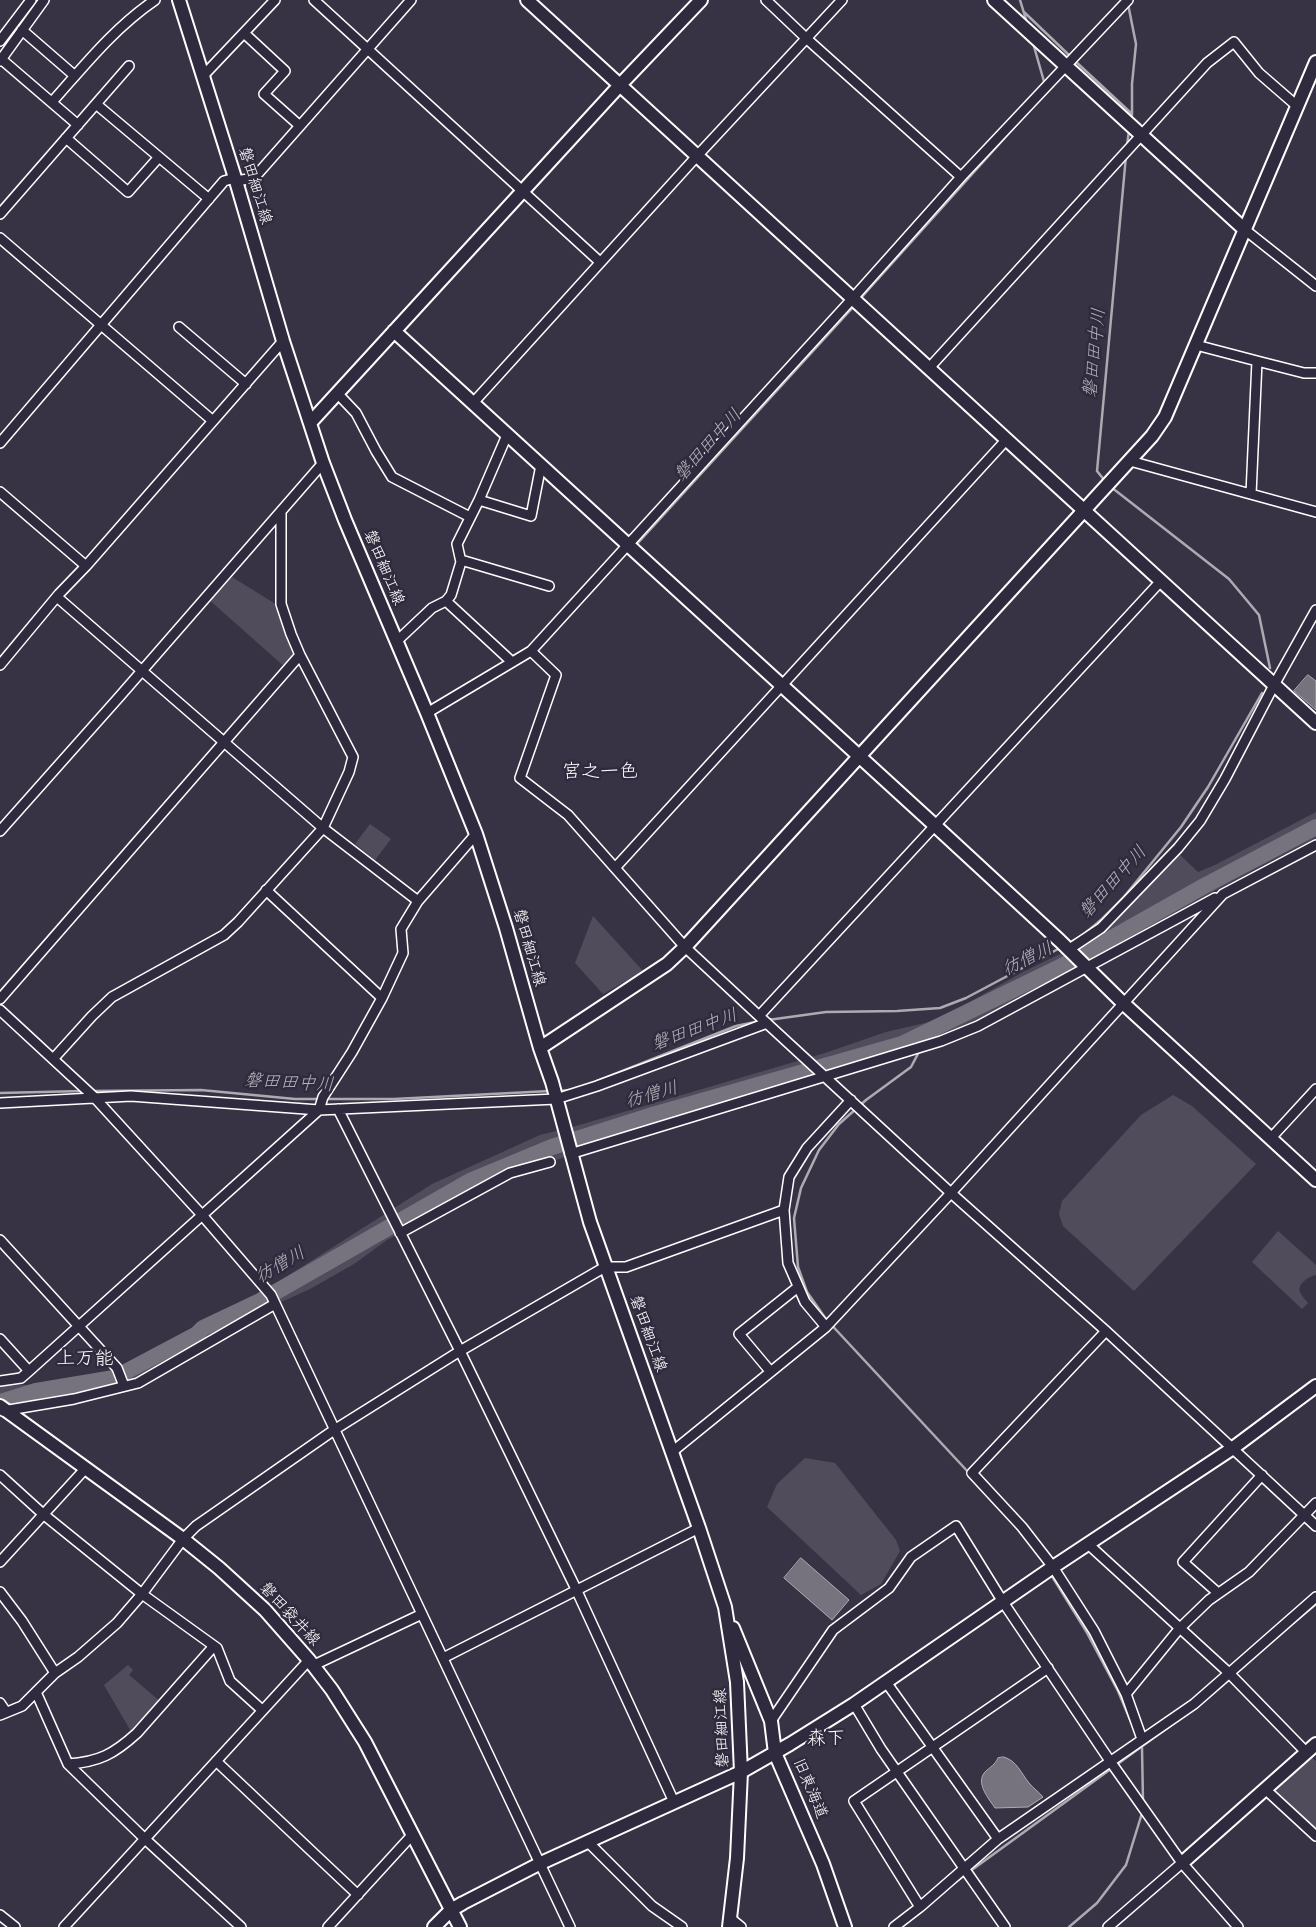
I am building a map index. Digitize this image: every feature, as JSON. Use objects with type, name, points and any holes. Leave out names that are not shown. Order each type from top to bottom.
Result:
[{"type":"street","points":[[44,0],[0,59],[78,125]]},
{"type":"street","points":[[52,102],[104,43],[138,12],[155,0]]},
{"type":"street","name":"磐田細江線","points":[[179,0],[283,341],[323,462],[345,520],[476,834],[506,928],[556,1099],[570,1154],[605,1267],[625,1317],[699,1528],[724,1607],[737,1682],[741,1772],[730,1923]]},
{"type":"street","points":[[203,76],[275,0]]},
{"type":"street","points":[[314,0],[600,262]]},
{"type":"street","points":[[0,443],[224,182],[254,178],[410,0]]},
{"type":"street","points":[[528,0],[930,367],[1160,582],[1316,723]]},
{"type":"street","points":[[310,423],[620,85],[701,0]]},
{"type":"street","points":[[766,0],[961,177]]},
{"type":"street","points":[[473,403],[697,156],[842,0]]},
{"type":"street","points":[[994,0],[1244,229],[1316,286]]},
{"type":"street","points":[[427,713],[531,651],[961,177],[1128,0]]},
{"type":"street","points":[[0,41],[28,1]]},
{"type":"street","points":[[22,30],[75,76]]},
{"type":"street","points":[[244,33],[285,71],[264,94],[300,126]]},
{"type":"street","points":[[930,367],[1207,63],[1234,42],[1259,73],[1297,106]]},
{"type":"street","points":[[540,1048],[667,964],[686,947],[1130,462],[1164,417],[1316,62]]},
{"type":"street","points":[[0,214],[129,66]]},
{"type":"street","points":[[96,104],[209,200]]},
{"type":"street","points":[[66,138],[128,192],[159,157]]},
{"type":"street","points":[[0,238],[213,421]]},
{"type":"street","points":[[179,327],[246,384]]},
{"type":"street","points":[[394,331],[934,825],[1086,966],[1123,1003],[1316,1180]]},
{"type":"street","points":[[0,665],[57,597],[283,341]]},
{"type":"street","points":[[1196,345],[1304,373],[1316,373]]},
{"type":"street","points":[[1251,494],[1257,361]]},
{"type":"street","points":[[338,393],[356,413],[392,477],[470,517]]},
{"type":"street","points":[[397,641],[432,608],[446,601],[451,595],[461,560],[457,544],[479,500],[507,434]]},
{"type":"street","points":[[615,868],[1007,439]]},
{"type":"street","points":[[0,831],[323,462]]},
{"type":"street","points":[[1130,462],[1316,512]]},
{"type":"street","points":[[479,500],[531,516],[541,465]]},
{"type":"street","points":[[0,492],[86,566]]},
{"type":"street","points":[[54,1058],[112,997],[224,935],[238,922],[323,828],[349,772],[352,757],[300,655],[281,604],[281,511]]},
{"type":"street","points":[[461,560],[549,586]]},
{"type":"street","points":[[759,1016],[1160,582]]},
{"type":"street","points":[[57,597],[323,828],[418,901]]},
{"type":"street","points":[[446,601],[512,662]]},
{"type":"street","points":[[1068,950],[1101,928],[1178,848],[1200,821],[1225,779],[1316,610]]},
{"type":"street","points":[[531,651],[556,674],[520,778],[568,815],[686,947],[759,1016],[1106,1331],[1316,1526]]},
{"type":"street","points":[[0,999],[300,655]]},
{"type":"street","points":[[0,1381],[21,1378],[319,1110],[324,1097],[382,998],[403,953],[402,929],[418,901],[476,834]]},
{"type":"street","points":[[570,1154],[941,1041],[978,1026],[1086,966],[1316,845]]},
{"type":"street","points":[[266,890],[382,998]]},
{"type":"street","points":[[672,1452],[826,1327],[1223,894]]},
{"type":"street","points":[[0,1010],[94,1097],[271,1294],[570,1927]]},
{"type":"street","points":[[0,1103],[131,1096],[319,1110],[556,1099],[597,1086],[767,1023]]},
{"type":"street","points":[[1271,1138],[1316,1089]]},
{"type":"street","points":[[826,1327],[805,1302],[788,1262],[784,1210],[789,1177],[806,1148],[851,1100]]},
{"type":"street","points":[[338,1109],[460,1351],[576,1589],[674,1802]]},
{"type":"street","points":[[400,1233],[510,1173],[550,1162]]},
{"type":"street","points":[[0,1703],[3,1714],[22,1706],[55,1673],[78,1657],[117,1623],[142,1594],[182,1539],[196,1526],[334,1430],[460,1351],[605,1267],[626,1267],[784,1210]]},
{"type":"street","points":[[0,1240],[117,1368],[124,1386]]},
{"type":"street","points":[[770,1371],[739,1334],[798,1287]]},
{"type":"street","points":[[2,1409],[74,1399],[138,1383],[276,1304]]},
{"type":"street","points":[[1106,1331],[972,1473],[1022,1527],[1053,1567],[1094,1631],[1126,1694],[1142,1739]]},
{"type":"street","points":[[0,1339],[29,1371]]},
{"type":"street","points":[[434,1927],[451,1910],[541,1863],[741,1772],[776,1753],[854,1704],[1053,1567],[1233,1448],[1316,1386]]},
{"type":"street","name":"磐田袋井線","points":[[2,1409],[182,1539],[219,1568],[265,1610],[332,1690],[366,1742],[460,1927]]},
{"type":"street","points":[[0,1562],[85,1469]]},
{"type":"street","points":[[0,1475],[43,1514],[142,1594],[217,1648],[230,1680],[262,1710]]},
{"type":"street","points":[[1218,1593],[1183,1562],[1262,1475]]},
{"type":"street","points":[[1126,1694],[1179,1629],[1209,1600],[1248,1572],[1316,1503]]},
{"type":"street","points":[[771,1721],[833,1630],[889,1588],[911,1557],[956,1526],[1003,1602],[1110,1761],[1182,1862],[1238,1927]]},
{"type":"street","points":[[443,1658],[699,1528]]},
{"type":"street","points":[[1088,1544],[1311,1748],[1108,1927]]},
{"type":"street","points":[[0,1592],[55,1673]]},
{"type":"street","points":[[894,1927],[920,1907],[998,1839],[1194,1704],[1316,1597]]},
{"type":"street","name":"旧東海道","points":[[724,1607],[771,1721],[776,1753],[824,1864],[846,1927]]},
{"type":"street","points":[[64,1927],[262,1710],[311,1663],[422,1614]]},
{"type":"street","points":[[68,1764],[90,1762],[110,1754],[124,1745],[137,1733],[214,1646]]},
{"type":"street","points":[[920,1907],[854,1801],[1048,1668]]},
{"type":"street","points":[[886,1682],[998,1839]]},
{"type":"street","points":[[36,1692],[68,1764],[145,1839],[241,1927]]},
{"type":"street","points":[[854,1704],[897,1772],[1005,1927]]},
{"type":"street","points":[[216,1760],[358,1895]]},
{"type":"street","points":[[1265,1789],[1316,1836]]},
{"type":"street","points":[[328,1927],[413,1834]]},
{"type":"street","points":[[588,1842],[652,1906],[682,1927]]},
{"type":"street","points":[[0,1915],[15,1927]]},
{"type":"street","points":[[730,1923],[741,1927]]},
{"type":"shaded area","points":[[232,577],[282,608],[300,655],[287,669],[206,597]]},
{"type":"shaded area","points":[[1308,675],[1316,681],[1316,710],[1294,691]]},
{"type":"shaded area","points":[[1316,812],[1316,838],[1032,989],[969,1029],[510,1173],[387,1240],[354,1264],[310,1289],[268,1308],[138,1383],[0,1411],[0,1386],[92,1382],[117,1368],[197,1334],[220,1315],[264,1291],[432,1184],[540,1135],[825,1053],[886,1032],[938,1020],[1023,972],[1068,950],[1101,928],[1178,853],[1198,872]]},
{"type":"shaded area","points":[[370,824],[391,839],[375,860],[355,844]]},
{"type":"shaded area","points":[[593,916],[643,971],[603,994],[575,963]]},
{"type":"shaded area","points":[[1173,1095],[1192,1106],[1256,1164],[1134,1291],[1063,1226],[1059,1214],[1062,1201],[1141,1115]]},
{"type":"shaded area","points":[[1278,1231],[1316,1265],[1316,1275],[1307,1279],[1300,1286],[1300,1292],[1308,1303],[1302,1309],[1252,1262]]},
{"type":"shaded area","points":[[805,1458],[835,1463],[896,1540],[900,1551],[881,1584],[861,1595],[767,1507],[777,1484]]},
{"type":"shaded area","points":[[801,1558],[849,1600],[832,1620],[784,1578]]},
{"type":"shaded area","points":[[128,1665],[133,1670],[129,1675],[161,1702],[132,1733],[104,1685]]},
{"type":"shaded area","points":[[1310,1756],[1316,1761],[1316,1836],[1270,1794]]},
{"type":"shaded area","points":[[1004,1757],[1016,1764],[1029,1783],[1043,1797],[1028,1807],[995,1808],[984,1791],[982,1776],[998,1758]]},
{"type":"waterway","name":"磐田田中川","points":[[1020,0],[1027,23]]},
{"type":"waterway","points":[[1128,4],[1136,44],[1132,84],[1132,114]]},
{"type":"waterway","name":"磐田田中川","points":[[1024,12],[1071,57]]},
{"type":"waterway","points":[[0,53],[17,30]]},
{"type":"waterway","name":"磐田田中川","points":[[1033,43],[1045,85]]},
{"type":"waterway","name":"磐田田中川","points":[[1075,61],[1132,114],[1131,121]]},
{"type":"waterway","name":"磐田田中川","points":[[860,299],[1045,93]]},
{"type":"waterway","name":"磐田田中川","points":[[1127,145],[1129,131]]},
{"type":"waterway","name":"磐田田中川","points":[[1105,481],[1097,471],[1126,156]]},
{"type":"waterway","name":"磐田田中川","points":[[637,544],[855,305]]},
{"type":"waterway","name":"磐田田中川","points":[[1111,487],[1229,579],[1259,615],[1270,668]]},
{"type":"waterway","name":"磐田田中川","points":[[1069,943],[1083,935],[1123,898],[1181,827],[1208,787],[1262,693]]},
{"type":"waterway","name":"彷僧川","points":[[0,1402],[36,1391],[114,1378],[197,1334],[203,1328],[260,1301],[470,1181],[552,1147],[656,1114],[902,1044],[1062,966],[1204,886],[1316,827]]},
{"type":"waterway","name":"磐田田中川","points":[[768,1020],[826,1012],[940,1008],[966,998],[1060,948]]},
{"type":"waterway","name":"磐田田中川","points":[[592,1083],[736,1026],[760,1021]]},
{"type":"waterway","points":[[920,1045],[921,1034]]},
{"type":"waterway","points":[[920,1050],[911,1067],[866,1100],[839,1124],[819,1150],[801,1188],[794,1218],[798,1267],[807,1292],[826,1319],[970,1474]]},
{"type":"waterway","name":"磐田田中川","points":[[91,1091],[201,1090],[295,1099],[394,1099],[550,1091]]},
{"type":"waterway","name":"磐田田中川","points":[[558,1091],[570,1090]]},
{"type":"waterway","name":"磐田田中川","points":[[0,1093],[83,1091]]},
{"type":"waterway","points":[[1050,1573],[1086,1631],[1118,1691],[1131,1722]]},
{"type":"waterway","points":[[1292,1624],[1316,1604]]},
{"type":"waterway","points":[[1234,1675],[1245,1665]]},
{"type":"waterway","points":[[1204,1701],[1230,1679]]},
{"type":"waterway","points":[[969,1872],[1181,1718]]},
{"type":"waterway","points":[[1140,1743],[1142,1748],[1143,1802]]},
{"type":"waterway","points":[[1069,1927],[1097,1903],[1126,1865],[1143,1810]]},
{"type":"waterway","points":[[953,1884],[965,1875]]},
{"type":"district","name":"宮之一色","points":[[600,773]]},
{"type":"district","name":"上万能","points":[[85,1360]]},
{"type":"district","name":"森下","points":[[826,1740]]}]
